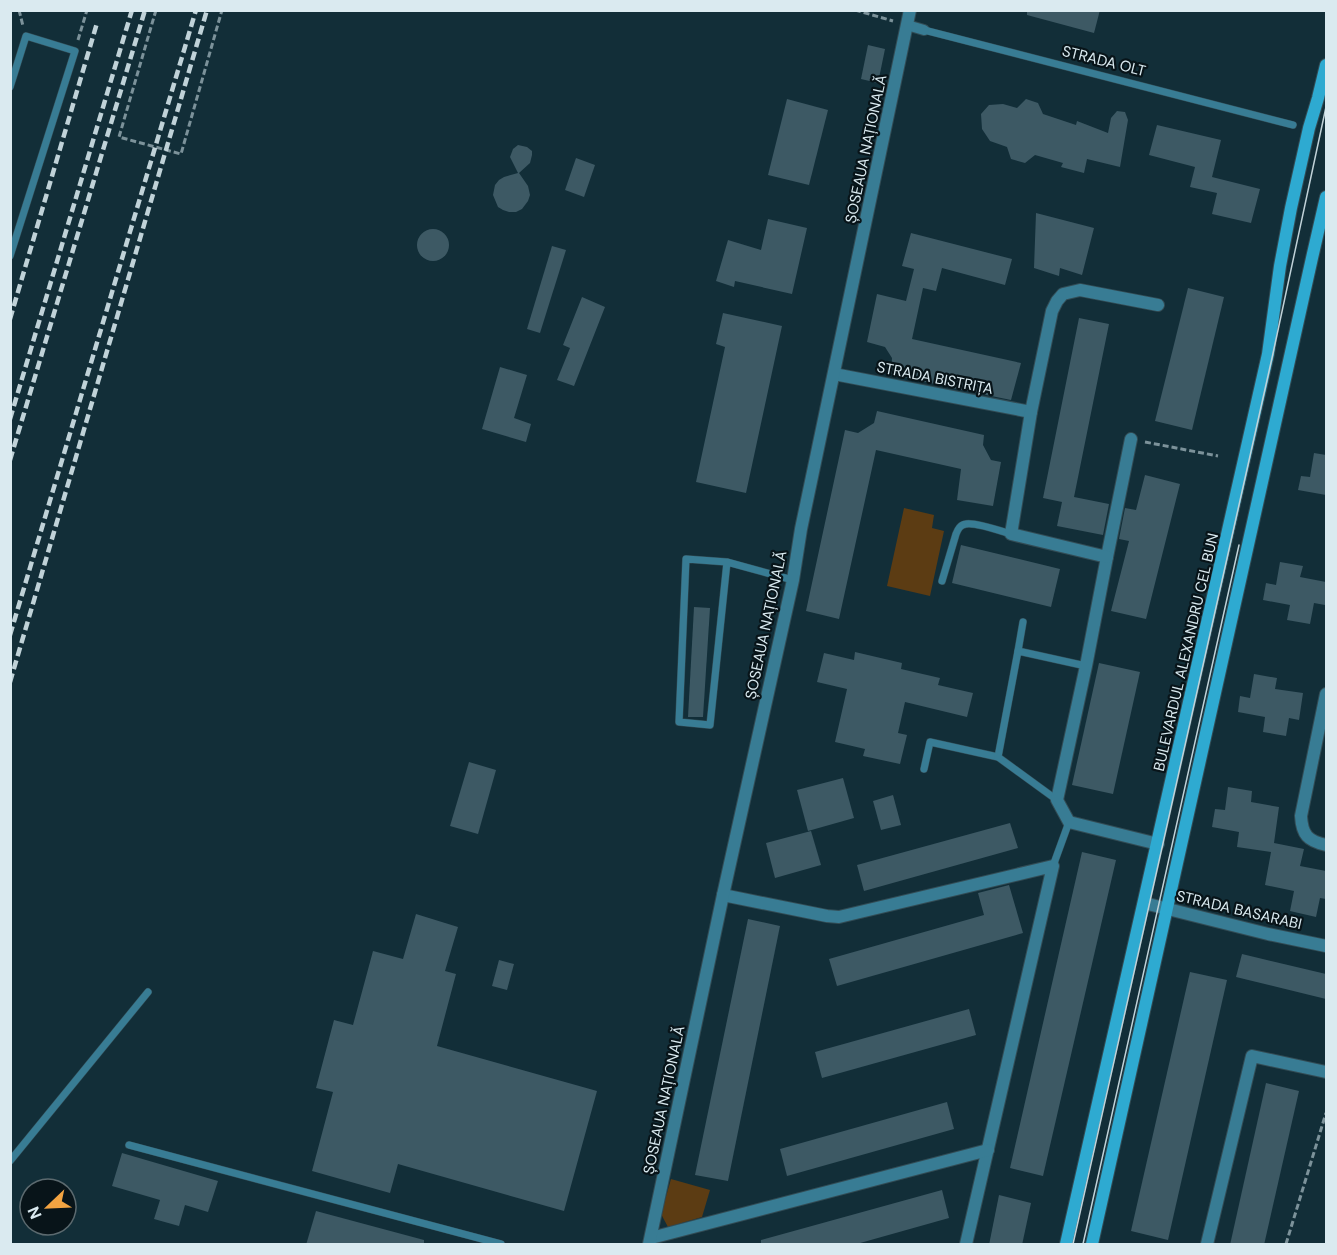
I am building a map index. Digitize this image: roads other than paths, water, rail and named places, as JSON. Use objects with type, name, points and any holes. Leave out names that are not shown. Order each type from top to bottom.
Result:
[{"type":"main road","name":"BULEVARDUL ALEXANDRU CEL BUN","points":[[1066,1245],[1268,354],[1280,266],[1291,208],[1326,65]]},
{"type":"main road","points":[[1092,1245],[1326,197]]},
{"type":"street","name":"ȘOSEAUA NAȚIONALĂ","points":[[650,1242],[723,895],[793,580],[801,529],[910,10]]},
{"type":"street","name":"STRADA OLT","points":[[907,25],[924,30]]},
{"type":"street","points":[[1107,557],[1011,534],[1030,412],[1052,311],[1063,294],[1080,290],[1158,305]]},
{"type":"street","name":"STRADA BISTRIȚA","points":[[834,374],[1030,412]]},
{"type":"street","points":[[1131,439],[1057,800],[1069,822],[1158,843]]},
{"type":"street","points":[[1326,694],[1301,816],[1302,826],[1308,838],[1314,842],[1326,844]]},
{"type":"street","points":[[723,895],[827,916],[839,916],[1053,866],[966,1245]]},
{"type":"street","name":"STRADA BASARABI","points":[[1144,903],[1326,946]]},
{"type":"street","points":[[1207,1245],[1252,1056],[1326,1072]]},
{"type":"street","points":[[650,1242],[988,1150]]},
{"type":"lane","name":"STRADA OLT","points":[[924,30],[1293,125]]},
{"type":"lane","points":[[10,87],[26,36],[75,51],[10,256]]},
{"type":"lane","points":[[942,581],[956,534],[962,525],[975,525],[1011,534]]},
{"type":"lane","points":[[727,562],[710,725],[679,722],[686,559],[727,562],[793,580]]},
{"type":"lane","points":[[998,757],[1023,622]]},
{"type":"lane","points":[[1018,651],[1086,666]]},
{"type":"lane","points":[[924,769],[930,742],[998,757],[1057,800]]},
{"type":"lane","points":[[1053,866],[1069,822]]},
{"type":"lane","points":[[10,1161],[148,992]]},
{"type":"lane","points":[[129,1145],[501,1245]]},
{"type":"tram line","points":[[1073,1244],[1272,358],[1326,107]]},
{"type":"tram line","points":[[1083,1244],[1239,545]]},
{"type":"railway","points":[[10,419],[132,10]]},
{"type":"railway","points":[[10,460],[145,10]]},
{"type":"railway","points":[[10,635],[196,10]]},
{"type":"railway","points":[[10,682],[207,10]]},
{"type":"railway","points":[[10,319],[97,23]]}]
